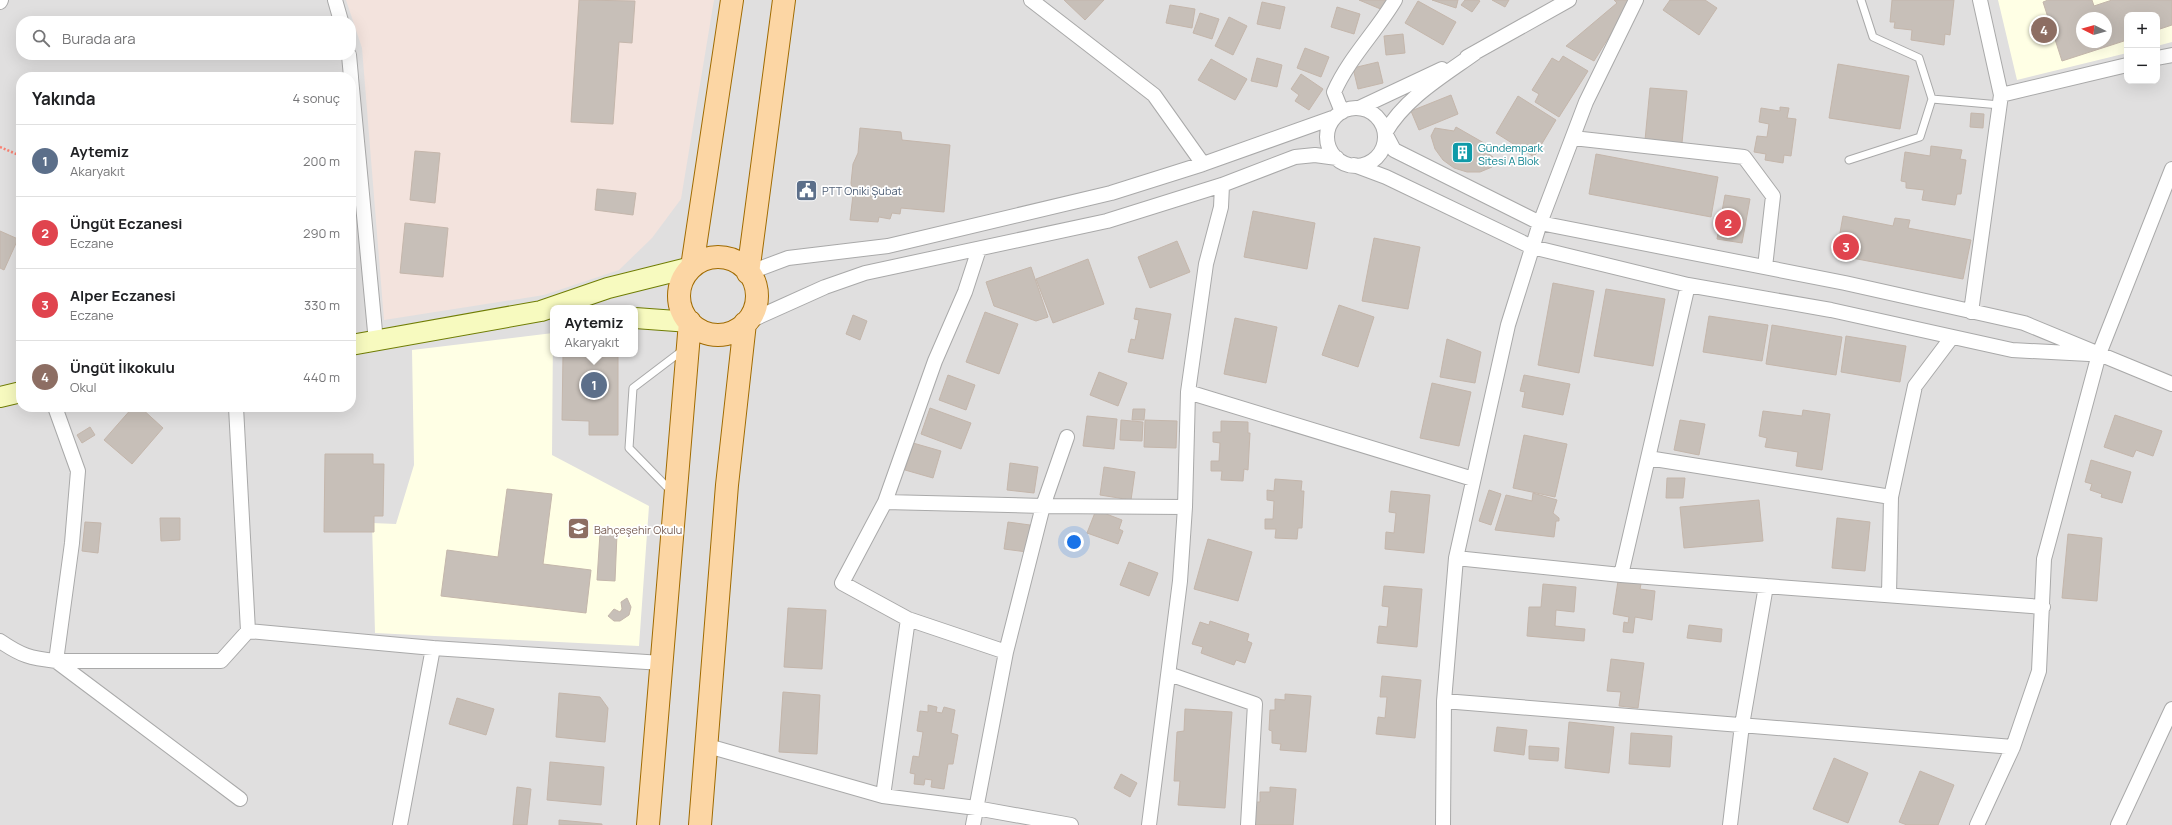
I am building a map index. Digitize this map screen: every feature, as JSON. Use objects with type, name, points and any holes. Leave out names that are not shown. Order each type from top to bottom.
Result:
[{"type":"main road","points":[[692,267],[732,0]]},
{"type":"main road","points":[[748,272],[784,0]]},
{"type":"main road","points":[[700,825],[708,746],[727,485],[745,323],[754,308],[756,296],[754,284],[748,272],[740,264],[729,259],[716,257],[703,260],[692,267],[684,277],[679,290],[680,304],[684,316],[705,333],[717,335],[729,333],[745,323]]},
{"type":"main road","points":[[648,825],[690,322]]},
{"type":"street","points":[[336,0],[340,16]]},
{"type":"street","points":[[1031,0],[1154,95],[1203,164]]},
{"type":"street","points":[[1337,158],[1331,151],[1328,134],[1338,114],[1334,92],[1342,74],[1386,16],[1395,0]]},
{"type":"street","points":[[748,272],[788,258],[888,246],[1111,193],[1203,164],[1338,114],[1359,108],[1475,53],[1569,0]]},
{"type":"street","points":[[1443,825],[1444,702],[1456,558],[1508,325],[1540,223],[1586,102],[1636,0]]},
{"type":"street","points":[[1971,312],[2001,100],[1980,0]]},
{"type":"street","points":[[1354,165],[1364,164],[1376,156],[1384,143],[1385,133],[1394,118],[1423,90],[1475,53]]},
{"type":"street","points":[[2160,57],[2172,54]]},
{"type":"street","points":[[349,60],[350,72]]},
{"type":"street","points":[[2001,100],[2124,66]]},
{"type":"street","points":[[1359,108],[1368,110],[1376,116],[1382,124],[1394,150],[1540,223],[1765,267],[2024,323],[2172,384]]},
{"type":"street","points":[[356,131],[376,342]]},
{"type":"street","points":[[1573,138],[1744,157],[1773,196],[1765,267]]},
{"type":"street","points":[[745,323],[825,287],[865,273],[1107,221],[1222,185],[1295,157],[1315,155],[1337,158],[1386,177],[1532,247],[1688,284],[1831,310],[2012,350],[2099,354]]},
{"type":"street","points":[[1977,825],[2014,747],[2040,671],[2044,559],[2099,354],[2172,169]]},
{"type":"street","points":[[1149,825],[1180,581],[1185,507],[1188,392],[1206,264],[1221,207],[1222,185]]},
{"type":"street","points":[[979,249],[965,292],[935,361],[885,502],[842,583],[908,619],[1006,652]]},
{"type":"street","points":[[563,305],[608,288],[692,267]]},
{"type":"street","points":[[1621,575],[1688,284]]},
{"type":"street","points":[[356,344],[547,311]]},
{"type":"street","points":[[638,318],[690,322]]},
{"type":"street","points":[[1889,595],[1891,497],[1915,386],[1952,337]]},
{"type":"street","points":[[1188,392],[1473,479]]},
{"type":"street","points":[[0,397],[16,393]]},
{"type":"street","points":[[56,661],[72,543],[78,471],[57,412]]},
{"type":"street","points":[[0,641],[19,654],[34,659],[56,661],[221,661],[248,631],[236,412]]},
{"type":"street","points":[[973,825],[1006,652],[1043,506],[1067,437]]},
{"type":"street","points":[[1648,458],[1891,497]]},
{"type":"street","points":[[885,502],[1043,506],[1185,507]]},
{"type":"street","points":[[1456,558],[1621,575],[2043,607]]},
{"type":"street","points":[[1730,825],[1742,725],[1766,586]]},
{"type":"street","points":[[883,796],[908,619]]},
{"type":"street","points":[[248,631],[433,648],[662,664]]},
{"type":"street","points":[[400,825],[433,648]]},
{"type":"street","points":[[56,661],[240,799]]},
{"type":"street","points":[[1168,674],[1255,704],[1248,825]]},
{"type":"street","points":[[1444,702],[2014,747]]},
{"type":"street","points":[[2118,825],[2172,709]]},
{"type":"street","points":[[708,746],[883,796],[976,808],[1071,825]]},
{"type":"lane","points":[[1849,160],[1920,137],[1932,99],[1919,58],[1873,37],[1861,0]]},
{"type":"lane","points":[[1932,99],[2001,100]]},
{"type":"lane","points":[[676,496],[629,448],[633,388],[688,346]]},
{"type":"path","points":[[0,147],[16,154]]},
{"type":"shaded area","points":[[0,0],[2172,0],[2172,825],[0,825]]},
{"type":"shaded area","points":[[346,0],[714,0],[681,199],[652,238],[619,270],[544,295],[384,320],[362,48],[356,30],[356,16],[351,16]]},
{"type":"shaded area","points":[[1998,0],[2172,0],[2172,42],[2160,45],[2160,12],[2124,12],[2124,54],[2017,80]]},
{"type":"shaded area","points":[[550,333],[550,357],[553,357],[552,455],[649,506],[639,646],[375,633],[372,523],[396,524],[414,465],[412,350]]},
{"type":"building","points":[[579,0],[635,1],[632,43],[619,42],[613,124],[571,122]]},
{"type":"building","points":[[1064,0],[1104,0],[1085,20]]},
{"type":"building","points":[[1359,0],[1387,0],[1383,10]]},
{"type":"building","points":[[1432,0],[1458,0],[1456,8]]},
{"type":"building","points":[[1465,0],[1480,1],[1472,12],[1461,5]]},
{"type":"building","points":[[1492,0],[1509,0],[1505,7]]},
{"type":"building","points":[[1614,0],[1632,0],[1594,61],[1566,46],[1617,3]]},
{"type":"building","points":[[1670,0],[1705,0],[1717,8],[1699,35],[1663,10]]},
{"type":"building","points":[[1892,0],[1954,0],[1950,35],[1945,34],[1944,45],[1911,40],[1912,30],[1894,28],[1895,22],[1890,22]]},
{"type":"building","points":[[2048,0],[2092,0],[2094,6],[2112,0],[2172,0],[2172,25],[2160,29],[2160,12],[2124,12],[2124,41],[2112,45],[2112,12],[2076,12],[2076,48],[2102,48],[2062,61],[2043,2]]},
{"type":"building","points":[[1418,1],[1456,22],[1443,45],[1405,23]]},
{"type":"building","points":[[1262,2],[1285,7],[1280,29],[1257,24]]},
{"type":"building","points":[[1170,5],[1195,9],[1192,28],[1166,23]]},
{"type":"building","points":[[1337,7],[1360,14],[1354,34],[1331,27]]},
{"type":"building","points":[[1200,13],[1219,19],[1212,39],[1193,33]]},
{"type":"building","points":[[1229,17],[1247,26],[1233,55],[1215,46]]},
{"type":"building","points":[[1403,34],[1405,53],[1386,55],[1384,36]]},
{"type":"building","points":[[1305,48],[1329,57],[1321,77],[1297,68]]},
{"type":"building","points":[[1563,56],[1588,71],[1559,117],[1535,102],[1539,94],[1532,90],[1552,58],[1559,62]]},
{"type":"building","points":[[1257,58],[1282,65],[1277,87],[1251,81]]},
{"type":"building","points":[[1211,59],[1247,79],[1235,100],[1198,80]]},
{"type":"building","points":[[1378,62],[1383,83],[1358,89],[1353,68]]},
{"type":"building","points":[[1838,64],[1909,76],[1900,129],[1829,118]]},
{"type":"building","points":[[1301,74],[1323,89],[1309,110],[1295,101],[1299,95],[1291,89]]},
{"type":"building","points":[[1650,88],[1687,91],[1682,143],[1645,140]]},
{"type":"building","points":[[1451,95],[1458,114],[1419,130],[1411,111]]},
{"type":"building","points":[[1518,96],[1556,120],[1534,157],[1496,133]]},
{"type":"building","points":[[1780,107],[1789,108],[1787,118],[1796,119],[1791,156],[1784,155],[1783,163],[1765,160],[1766,154],[1754,152],[1757,136],[1767,137],[1769,124],[1759,122],[1761,108],[1780,111]]},
{"type":"building","points":[[1971,113],[1984,114],[1983,128],[1970,127]]},
{"type":"building","name":"Gündempark Sitesi A Blok","points":[[1456,127],[1484,143],[1482,149],[1493,157],[1492,167],[1480,172],[1467,172],[1454,168],[1443,160],[1435,149],[1431,136],[1435,128],[1454,131]]},
{"type":"building","points":[[860,128],[901,132],[902,140],[950,145],[944,212],[901,208],[900,214],[892,213],[890,219],[879,217],[878,222],[850,220],[853,195],[851,183],[853,164],[858,153]]},
{"type":"building","points":[[1931,146],[1962,150],[1960,159],[1966,160],[1961,194],[1957,194],[1955,205],[1922,200],[1924,190],[1906,188],[1906,182],[1901,181],[1905,152],[1930,156]]},
{"type":"building","points":[[415,151],[440,153],[435,203],[410,200]]},
{"type":"building","points":[[1596,154],[1718,177],[1711,217],[1589,194]]},
{"type":"building","points":[[597,189],[636,193],[633,215],[595,210]]},
{"type":"building","points":[[1725,195],[1750,199],[1742,243],[1717,239]]},
{"type":"building","points":[[1253,211],[1315,223],[1307,269],[1244,257]]},
{"type":"building","points":[[1843,216],[1893,226],[1895,218],[1910,220],[1908,228],[1971,240],[1963,279],[1836,255]]},
{"type":"building","points":[[405,223],[448,228],[443,277],[400,273]]},
{"type":"building","points":[[0,231],[16,238],[16,243],[4,270],[0,268]]},
{"type":"building","points":[[1374,238],[1420,247],[1408,309],[1362,301]]},
{"type":"building","points":[[1177,241],[1190,272],[1150,288],[1138,257]]},
{"type":"building","points":[[1088,259],[1104,304],[1053,323],[1036,279]]},
{"type":"building","points":[[1031,267],[1048,317],[1036,321],[994,306],[986,282]]},
{"type":"building","points":[[1553,283],[1594,291],[1579,373],[1538,365]]},
{"type":"building","points":[[1606,289],[1665,299],[1653,366],[1594,356]]},
{"type":"building","points":[[1339,305],[1374,317],[1358,367],[1322,355]]},
{"type":"building","points":[[1136,308],[1171,314],[1163,359],[1128,352],[1131,339],[1135,340],[1139,320],[1134,319]]},
{"type":"building","points":[[985,312],[1018,324],[999,374],[966,362]]},
{"type":"building","points":[[853,315],[867,321],[860,340],[846,334]]},
{"type":"building","points":[[1709,316],[1768,325],[1762,361],[1703,352]]},
{"type":"building","points":[[1235,318],[1277,327],[1266,383],[1224,374]]},
{"type":"building","points":[[1772,325],[1842,337],[1836,375],[1766,364]]},
{"type":"building","points":[[1846,336],[1906,346],[1900,382],[1841,372]]},
{"type":"building","points":[[1447,339],[1481,352],[1475,383],[1440,377]]},
{"type":"building","points":[[563,357],[618,357],[618,435],[589,435],[589,421],[562,420]]},
{"type":"building","points":[[1099,372],[1127,383],[1118,406],[1090,395]]},
{"type":"building","points":[[948,375],[975,385],[966,410],[939,400]]},
{"type":"building","points":[[1524,375],[1570,384],[1563,415],[1522,407],[1525,392],[1520,391]]},
{"type":"building","points":[[1432,383],[1471,392],[1459,446],[1420,438]]},
{"type":"building","points":[[930,408],[971,423],[961,449],[921,434]]},
{"type":"building","points":[[1133,409],[1145,409],[1144,420],[1132,420]]},
{"type":"building","points":[[1803,410],[1830,414],[1822,470],[1796,466],[1798,452],[1765,447],[1767,438],[1759,436],[1763,411],[1802,416]]},
{"type":"building","points":[[129,412],[145,412],[163,428],[132,464],[104,440]]},
{"type":"building","points":[[2115,415],[2162,431],[2153,456],[2136,450],[2133,457],[2104,447]]},
{"type":"building","points":[[1087,416],[1117,419],[1114,449],[1083,446]]},
{"type":"building","points":[[1121,420],[1143,422],[1142,441],[1120,440]]},
{"type":"building","points":[[1145,420],[1177,421],[1176,448],[1144,447]]},
{"type":"building","points":[[1680,420],[1705,424],[1699,455],[1674,450]]},
{"type":"building","points":[[1221,421],[1248,422],[1248,433],[1250,433],[1248,470],[1244,469],[1243,481],[1221,480],[1222,471],[1211,471],[1211,461],[1219,461],[1220,443],[1213,442],[1213,432],[1221,432]]},
{"type":"building","points":[[90,427],[95,435],[82,443],[77,435]]},
{"type":"building","points":[[1524,435],[1567,444],[1555,497],[1513,488]]},
{"type":"building","points":[[913,443],[941,451],[933,478],[905,470]]},
{"type":"building","points":[[325,454],[373,454],[373,464],[384,464],[383,516],[374,516],[374,532],[324,532]]},
{"type":"building","points":[[2091,460],[2131,472],[2122,503],[2101,497],[2102,494],[2090,490],[2092,484],[2085,482]]},
{"type":"building","points":[[1010,463],[1038,467],[1034,493],[1007,490]]},
{"type":"building","points":[[1104,467],[1135,472],[1131,500],[1100,495]]},
{"type":"building","points":[[1667,478],[1685,478],[1683,498],[1666,498]]},
{"type":"building","points":[[1275,479],[1302,481],[1301,491],[1304,491],[1302,528],[1298,528],[1297,539],[1275,538],[1276,529],[1265,529],[1265,519],[1273,519],[1274,501],[1267,500],[1267,490],[1274,491]]},
{"type":"building","points":[[507,489],[552,494],[543,564],[591,570],[586,613],[441,596],[447,550],[498,557]]},
{"type":"building","points":[[1489,490],[1501,494],[1491,525],[1479,521]]},
{"type":"building","points":[[1391,491],[1430,495],[1424,553],[1385,549],[1386,532],[1394,533],[1396,513],[1389,512]]},
{"type":"building","points":[[1533,493],[1557,500],[1553,513],[1559,518],[1559,521],[1556,521],[1554,537],[1495,530],[1506,495],[1532,501]]},
{"type":"building","points":[[1759,500],[1763,541],[1684,548],[1680,507]]},
{"type":"building","points":[[1096,510],[1122,520],[1119,529],[1123,531],[1118,544],[1087,533]]},
{"type":"building","points":[[160,518],[180,518],[180,540],[161,541]]},
{"type":"building","points":[[1837,518],[1870,522],[1865,571],[1832,568]]},
{"type":"building","points":[[85,522],[101,523],[98,553],[82,551]]},
{"type":"building","points":[[1008,522],[1030,525],[1027,552],[1004,549]]},
{"type":"building","points":[[600,533],[617,534],[615,581],[597,580]]},
{"type":"building","points":[[2068,534],[2102,538],[2097,601],[2062,598]]},
{"type":"building","points":[[1208,539],[1252,552],[1238,601],[1194,589]]},
{"type":"building","points":[[1129,562],[1158,573],[1149,596],[1120,585]]},
{"type":"building","points":[[1618,581],[1641,584],[1640,589],[1655,591],[1652,620],[1635,617],[1633,633],[1623,632],[1624,622],[1628,623],[1629,617],[1613,614]]},
{"type":"building","points":[[1543,584],[1576,587],[1574,612],[1556,610],[1555,626],[1585,629],[1584,641],[1527,636],[1529,607],[1541,607]]},
{"type":"building","points":[[1384,586],[1422,589],[1417,647],[1377,643],[1379,626],[1387,627],[1389,607],[1382,606]]},
{"type":"building","points":[[627,598],[631,607],[629,615],[620,621],[614,621],[608,616],[614,609],[620,612],[622,609],[621,602]]},
{"type":"building","points":[[788,608],[826,610],[822,669],[784,667]]},
{"type":"building","points":[[1210,621],[1249,634],[1247,641],[1252,643],[1245,663],[1236,660],[1234,665],[1201,653],[1203,647],[1192,644],[1200,622],[1209,625]]},
{"type":"building","points":[[1689,625],[1722,629],[1721,642],[1687,638]]},
{"type":"building","points":[[1611,659],[1644,663],[1638,708],[1619,706],[1621,692],[1607,691]]},
{"type":"building","points":[[1382,676],[1421,680],[1415,738],[1376,734],[1378,717],[1385,718],[1387,697],[1380,697]]},
{"type":"building","points":[[783,692],[820,695],[817,754],[779,752]]},
{"type":"building","points":[[559,693],[600,697],[608,708],[605,742],[556,737]]},
{"type":"building","points":[[1285,694],[1311,696],[1306,752],[1280,750],[1281,744],[1272,743],[1272,731],[1269,730],[1270,710],[1275,710],[1275,699],[1285,700]]},
{"type":"building","points":[[457,698],[494,709],[486,735],[449,724]]},
{"type":"building","points":[[928,705],[937,707],[936,712],[942,713],[944,707],[955,710],[951,733],[958,735],[953,764],[948,764],[944,789],[931,787],[932,780],[925,779],[924,785],[914,784],[915,774],[910,773],[913,756],[919,757],[923,732],[917,731],[920,711],[928,712]]},
{"type":"building","points":[[1185,709],[1232,712],[1225,808],[1178,805],[1180,781],[1174,781],[1177,732],[1184,731]]},
{"type":"building","points":[[1569,722],[1614,727],[1609,773],[1565,768]]},
{"type":"building","points":[[1497,727],[1527,730],[1524,755],[1494,751]]},
{"type":"building","points":[[1631,733],[1672,736],[1670,767],[1629,764]]},
{"type":"building","points":[[1529,746],[1559,748],[1558,761],[1529,759]]},
{"type":"building","points":[[1834,758],[1868,773],[1848,823],[1813,809]]},
{"type":"building","points":[[550,762],[604,767],[601,805],[547,800]]},
{"type":"building","points":[[1920,771],[1954,785],[1938,825],[1907,825],[1899,822]]},
{"type":"building","points":[[1121,774],[1137,783],[1130,797],[1114,788]]},
{"type":"building","points":[[517,787],[531,789],[527,825],[513,825]]},
{"type":"building","points":[[1270,787],[1296,789],[1293,825],[1257,825],[1254,823],[1255,802],[1260,802],[1260,792],[1270,792]]},
{"type":"building","points":[[559,820],[602,824],[602,825],[559,825]]},
{"type":"place","name":"Üngüt İlkokulu","points":[[2044,30]]},
{"type":"place","name":"Gündempark Sitesi A Blok","points":[[1463,153]]},
{"type":"place","name":"PTT Oniki Şubat","points":[[806,190]]},
{"type":"place","name":"Üngüt Eczanesi","points":[[1728,223]]},
{"type":"place","name":"Alper Eczanesi","points":[[1846,247]]},
{"type":"place","name":"Aytemiz","points":[[594,385]]},
{"type":"place","name":"Bahçeşehir Okulu","points":[[579,529]]}]
